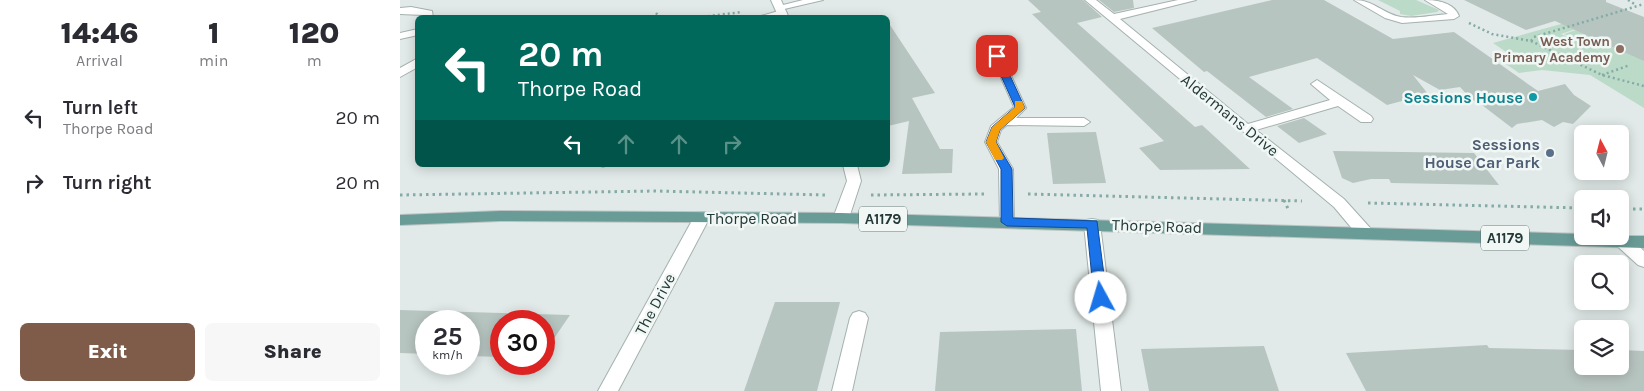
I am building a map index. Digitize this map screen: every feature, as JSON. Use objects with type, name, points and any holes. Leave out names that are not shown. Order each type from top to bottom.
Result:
[{"type":"main road","name":"Thorpe Road","points":[[402,222],[500,216],[840,218],[1574,240]]},
{"type":"main road","name":"Thorpe Road","points":[[1629,241],[1644,242]]},
{"type":"street","name":"Aldermans Drive","points":[[1090,0],[1339,203],[1366,234]]},
{"type":"street","points":[[1112,18],[1191,0]]},
{"type":"street","points":[[400,11],[428,12],[428,15]]},
{"type":"street","points":[[400,36],[415,33]]},
{"type":"street","points":[[400,74],[415,63]]},
{"type":"street","points":[[1318,84],[1366,119]]},
{"type":"street","points":[[1246,129],[1340,101]]},
{"type":"street","points":[[840,218],[854,181],[850,167]]},
{"type":"street","name":"The Drive","points":[[608,391],[702,218]]},
{"type":"street","points":[[1092,224],[1111,391]]},
{"type":"street","points":[[1626,245],[1644,261]]},
{"type":"street","points":[[842,391],[859,318]]},
{"type":"lane","points":[[767,15],[818,0]]},
{"type":"lane","points":[[1359,0],[1388,16],[1402,20],[1454,16],[1452,11],[1430,0]]},
{"type":"lane","points":[[989,39],[1020,108],[995,129],[991,142],[1006,169],[1007,222]]},
{"type":"lane","points":[[1005,121],[1084,122]]},
{"type":"path","points":[[1628,0],[1637,6]]},
{"type":"path","points":[[1531,41],[1534,36],[1644,4]]},
{"type":"path","points":[[719,15],[781,10]]},
{"type":"path","points":[[696,15],[699,12]]},
{"type":"path","points":[[1454,16],[1492,34],[1531,41],[1602,75],[1644,86]]},
{"type":"path","points":[[1602,75],[1630,65]]},
{"type":"path","points":[[400,195],[465,192],[655,191],[849,195],[1007,193],[1574,208]]},
{"type":"path","points":[[1629,209],[1644,210]]},
{"type":"green space","points":[[1378,0],[1416,0],[1439,10],[1437,12],[1411,16],[1400,14],[1400,11]]},
{"type":"green space","points":[[1572,21],[1585,26],[1561,34],[1605,53],[1564,34],[1576,30],[1644,57],[1644,108],[1590,75],[1542,70],[1519,73],[1500,60],[1515,58],[1493,43]]},
{"type":"building","points":[[1028,0],[1083,0],[1102,17],[1077,23],[1195,127],[1202,125],[1250,169],[1160,170],[1139,148],[1164,141],[1032,14],[1041,12]]},
{"type":"building","points":[[1099,0],[1133,0],[1134,8],[1114,12]]},
{"type":"building","points":[[1272,0],[1324,0],[1393,39],[1454,32],[1538,91],[1565,84],[1574,95],[1591,106],[1573,124],[1563,122],[1554,127],[1542,120],[1517,124],[1512,128],[1478,102],[1472,100],[1460,87],[1440,90],[1413,75],[1428,94],[1387,105],[1317,58],[1249,77],[1293,109],[1266,117],[1207,71],[1204,72],[1152,28]]},
{"type":"building","points":[[1464,0],[1606,0],[1606,2],[1644,17],[1644,61],[1555,21],[1526,30]]},
{"type":"building","points":[[890,25],[935,93],[912,98],[940,149],[953,149],[952,173],[902,174],[909,121],[890,126]]},
{"type":"building","points":[[1304,118],[1327,134],[1299,143],[1277,126]]},
{"type":"building","points":[[1096,132],[1106,183],[1053,184],[1047,133]]},
{"type":"building","points":[[1333,151],[1474,153],[1499,185],[1391,183],[1389,179],[1371,179],[1353,183],[1342,178]]},
{"type":"building","points":[[775,302],[840,302],[817,391],[744,391]]},
{"type":"building","points":[[400,310],[415,310],[415,354],[400,353]]},
{"type":"building","points":[[480,312],[490,313],[490,357],[480,356]]},
{"type":"building","points":[[555,315],[570,315],[555,337]]},
{"type":"building","points":[[1076,329],[1082,391],[935,391],[940,332]]},
{"type":"building","points":[[1487,345],[1489,348],[1574,350],[1574,375],[1629,375],[1629,350],[1644,351],[1644,391],[1366,391],[1346,353]]},
{"type":"building","points":[[1264,346],[1279,391],[1149,391],[1141,349]]},
{"type":"slow traffic","points":[[998,158],[991,142],[995,129],[1020,108],[1018,103]]},
{"type":"place","name":"West Town Primary Academy","points":[[1620,49]]},
{"type":"place","name":"Sessions House","points":[[1533,97]]},
{"type":"place","name":"Sessions House Car Park","points":[[1550,153]]},
{"type":"route","points":[[997,56],[1020,108],[995,129],[991,142],[1006,169],[1007,222],[1092,224],[1101,298]]}]
